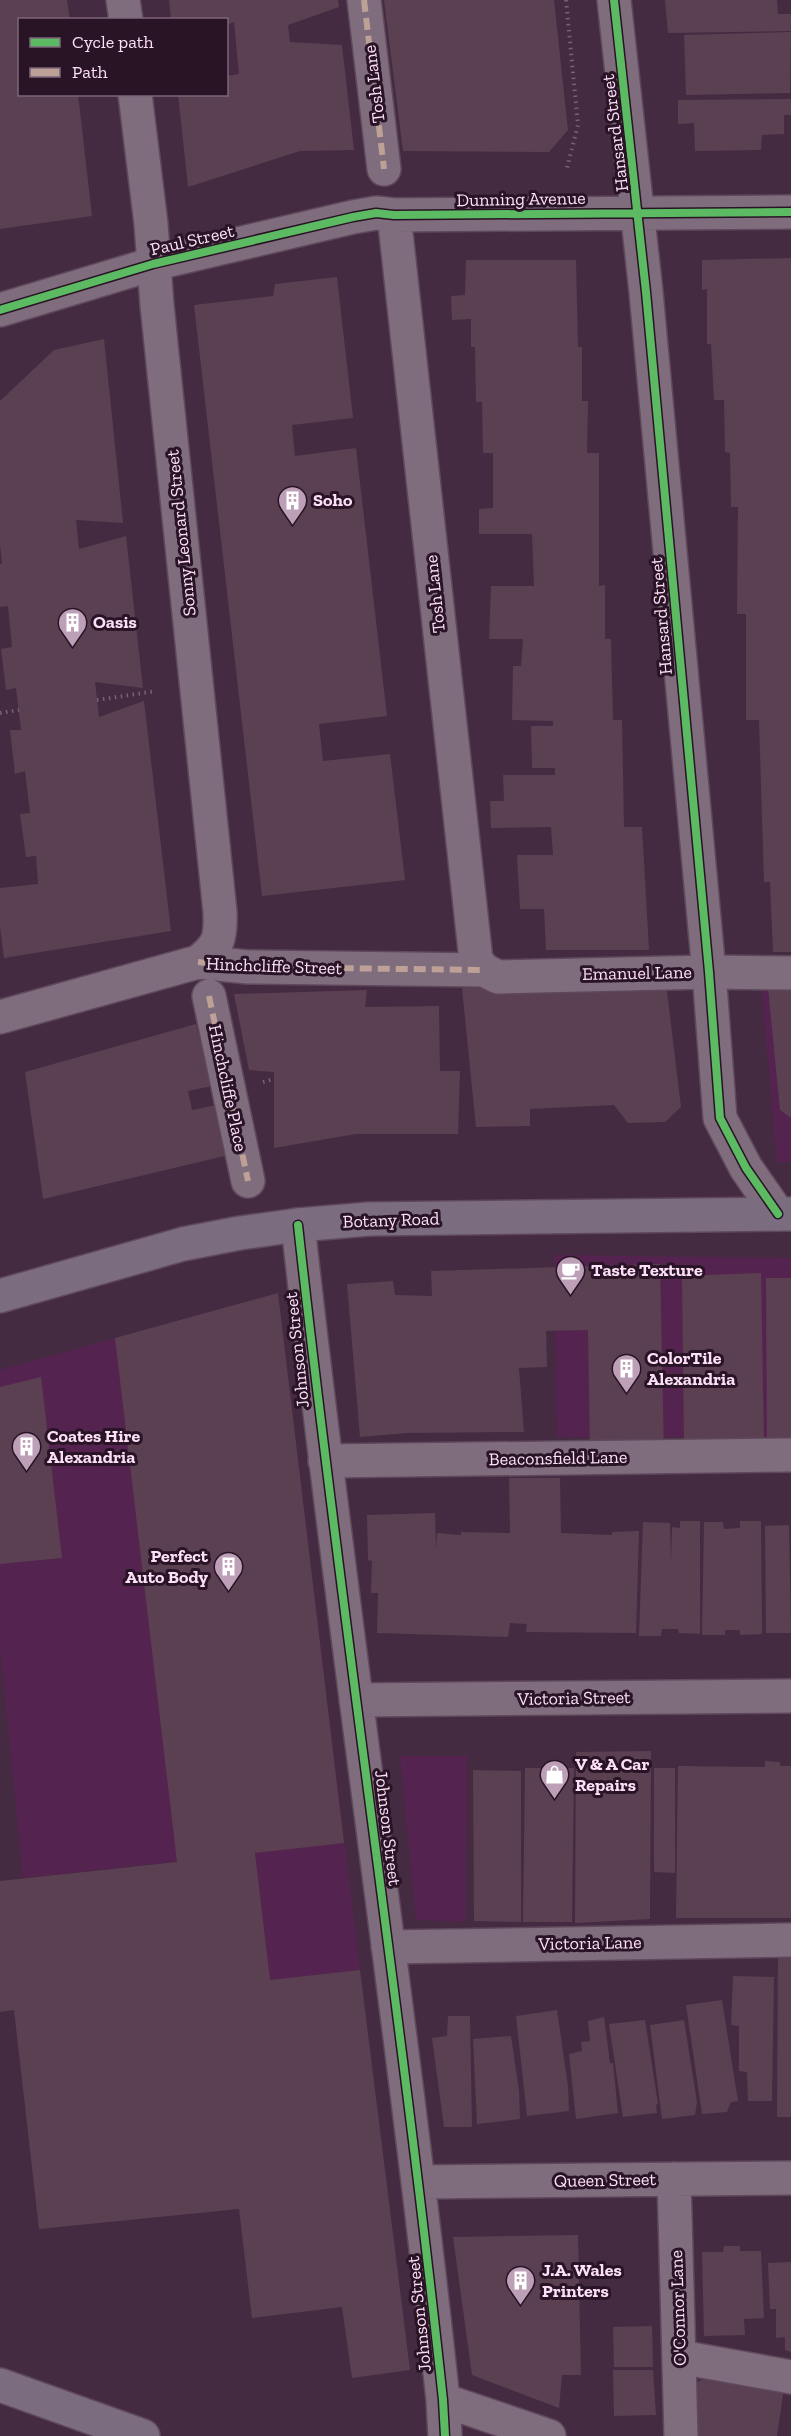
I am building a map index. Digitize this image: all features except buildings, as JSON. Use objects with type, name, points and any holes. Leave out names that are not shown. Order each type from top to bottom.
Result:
[{"type":"main road","name":"Botany Road","points":[[0,1296],[183,1244],[298,1225],[369,1219],[784,1214]]},
{"type":"main road","points":[[0,2385],[143,2436]]},
{"type":"street","points":[[123,0],[126,18]]},
{"type":"street","name":"Tosh Lane","points":[[364,0],[384,169]]},
{"type":"street","name":"Hansard Street","points":[[614,0],[639,212],[709,972],[720,1118],[746,1168],[784,1214]]},
{"type":"street","name":"Sonny Leonard Street","points":[[135,96],[151,224],[153,264],[220,912],[220,937],[217,944],[211,953],[198,962]]},
{"type":"street","name":"Dunning Avenue","points":[[394,215],[791,212]]},
{"type":"street","name":"Paul Street","points":[[0,310],[153,264],[353,217],[376,213],[394,215]]},
{"type":"street","name":"Tosh Lane","points":[[394,215],[476,960],[484,970]]},
{"type":"street","name":"Hinchcliffe Street","points":[[0,1017],[198,962],[248,967],[484,970]]},
{"type":"street","name":"Emanuel Lane","points":[[484,970],[498,976],[709,972],[791,973]]},
{"type":"street","name":"Hinchcliffe Place","points":[[209,996],[248,1180]]},
{"type":"street","name":"Johnson Street","points":[[298,1225],[325,1461],[420,2182],[445,2436]]},
{"type":"street","name":"Beaconsfield Lane","points":[[325,1461],[791,1455]]},
{"type":"street","name":"Victoria Street","points":[[356,1700],[791,1696]]},
{"type":"street","name":"Victoria Lane","points":[[388,1947],[791,1940]]},
{"type":"street","name":"Queen Street","points":[[420,2182],[791,2178]]},
{"type":"street","name":"O'Connor Lane","points":[[674,2179],[681,2436]]},
{"type":"street","points":[[680,2357],[791,2377]]},
{"type":"street","points":[[443,2400],[549,2436]]},
{"type":"path","points":[[566,0],[578,125],[567,168]]},
{"type":"path","points":[[97,700],[156,691]]},
{"type":"path","points":[[0,712],[19,710]]},
{"type":"shaded area","points":[[761,986],[791,986],[791,1162],[777,1162]]},
{"type":"shaded area","points":[[554,1255],[791,1258],[791,1437],[557,1437]]},
{"type":"shaded area","points":[[278,1293],[360,1970],[270,1980],[255,1853],[23,1878],[0,1647],[0,1370]]},
{"type":"shaded area","points":[[400,1756],[467,1756],[466,1922],[416,1920]]},
{"type":"marked path","points":[[364,0],[384,169]]},
{"type":"marked path","points":[[198,962],[248,967],[484,970]]},
{"type":"marked path","points":[[209,996],[248,1181]]},
{"type":"cycle path","points":[[614,0],[646,292],[709,972],[720,1118],[746,1168],[778,1214]]},
{"type":"cycle path","points":[[0,310],[153,264],[376,213],[394,215],[791,212]]},
{"type":"cycle path","points":[[298,1225],[333,1519],[409,2106],[443,2400],[445,2436]]},
{"type":"place","name":"Soho","points":[[292,526]]},
{"type":"place","name":"Oasis","points":[[72,648]]},
{"type":"place","name":"Taste Texture","points":[[570,1296]]},
{"type":"place","name":"ColorTile Alexandria","points":[[626,1394]]},
{"type":"place","name":"Coates Hire Alexandria","points":[[26,1472]]},
{"type":"place","name":"Perfect Auto Body","points":[[229,1592]]},
{"type":"place","name":"V & A Car Repairs","points":[[554,1800]]},
{"type":"place","name":"J.A. Wales Printers","points":[[521,2306]]}]
